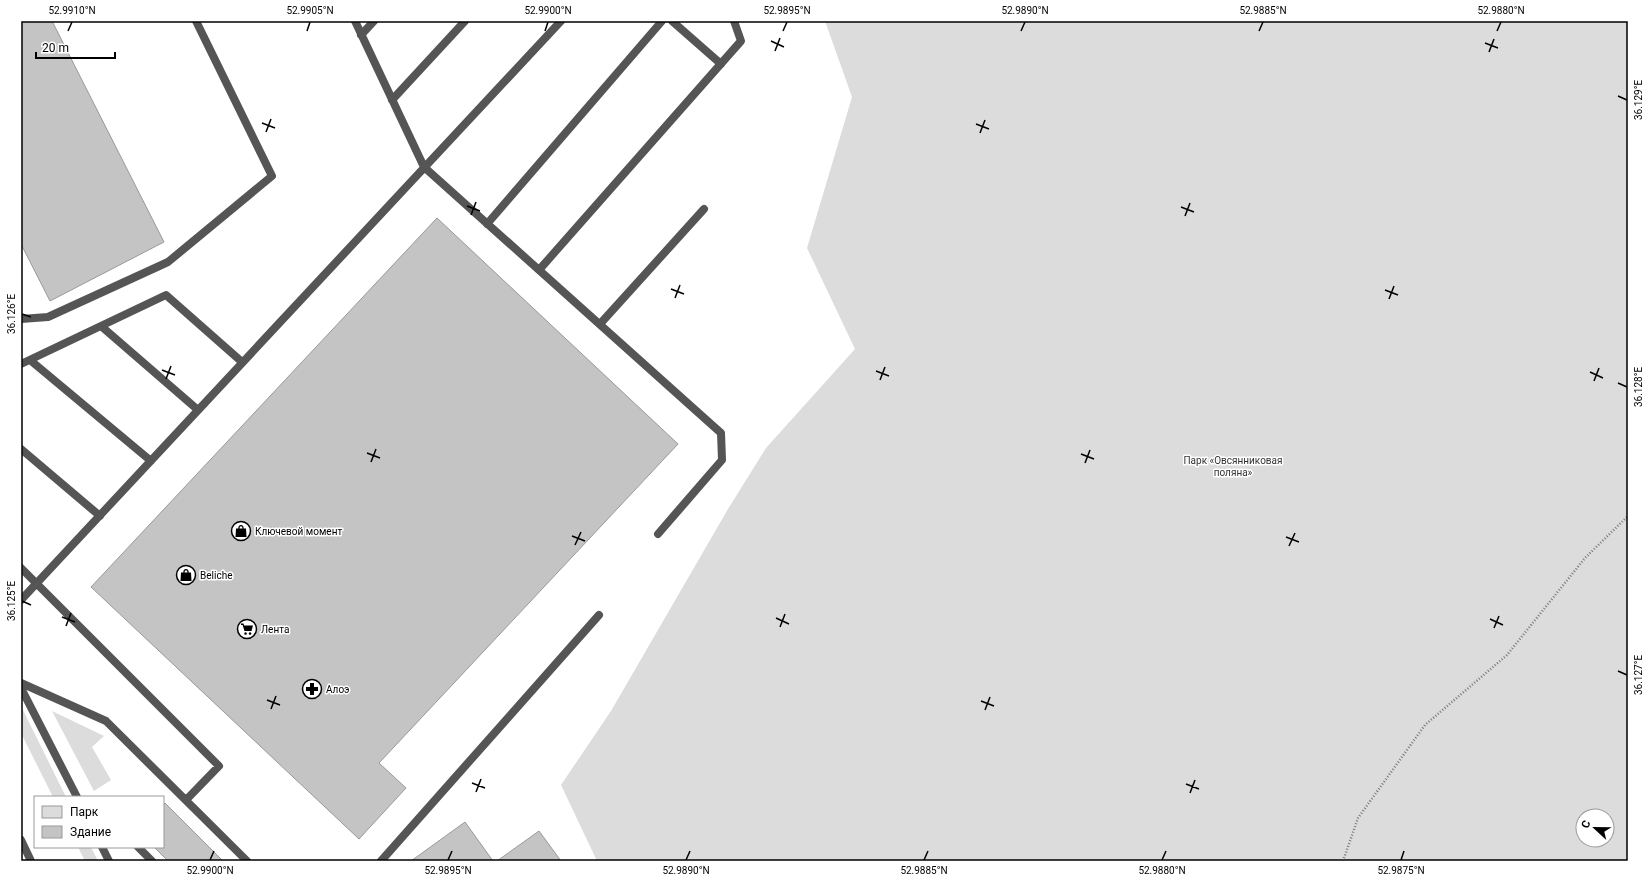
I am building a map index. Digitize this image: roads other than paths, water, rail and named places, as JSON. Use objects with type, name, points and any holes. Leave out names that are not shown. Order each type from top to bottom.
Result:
[{"type":"lane","points":[[21,319],[48,317],[168,262],[272,176],[196,21]]},
{"type":"lane","points":[[355,21],[424,167],[720,433],[722,460],[658,534]]},
{"type":"lane","points":[[361,35],[374,21]]},
{"type":"lane","points":[[392,100],[465,21]]},
{"type":"lane","points":[[21,600],[38,584],[242,362],[561,21]]},
{"type":"lane","points":[[487,224],[662,21]]},
{"type":"lane","points":[[672,21],[721,64]]},
{"type":"lane","points":[[539,270],[741,41],[734,21]]},
{"type":"lane","points":[[600,324],[704,209]]},
{"type":"lane","points":[[21,364],[166,295],[242,362]]},
{"type":"lane","points":[[101,326],[198,410]]},
{"type":"lane","points":[[30,360],[151,461]]},
{"type":"lane","points":[[21,449],[100,516]]},
{"type":"lane","points":[[21,568],[219,766],[186,800]]},
{"type":"lane","points":[[381,861],[599,615]]},
{"type":"lane","points":[[21,683],[106,721],[247,861]]},
{"type":"lane","points":[[21,688],[75,796]]},
{"type":"lane","points":[[21,840],[31,861]]},
{"type":"lane","points":[[102,848],[109,861]]},
{"type":"lane","points":[[139,848],[152,861]]},
{"type":"place","name":"Ключевой момент","points":[[241,531]]},
{"type":"place","name":"Beliche","points":[[186,575]]},
{"type":"place","name":"Лента","points":[[247,629]]},
{"type":"place","name":"Алоэ","points":[[312,689]]},
{"type":"park label","name":"Парк «Овсянниковая поляна»","points":[[1233,466]]}]
